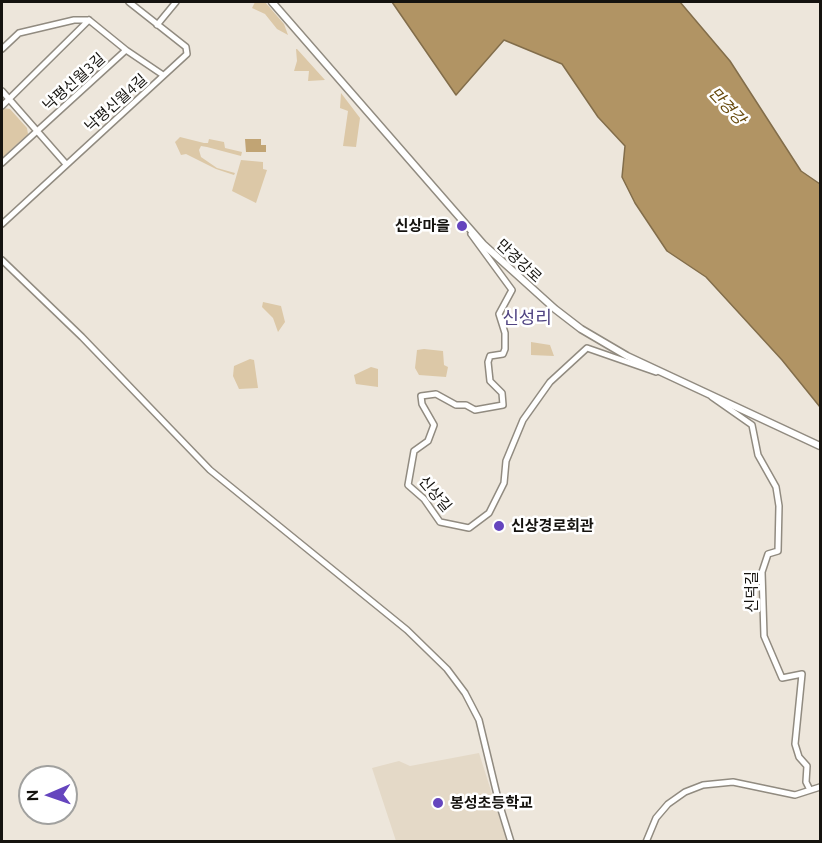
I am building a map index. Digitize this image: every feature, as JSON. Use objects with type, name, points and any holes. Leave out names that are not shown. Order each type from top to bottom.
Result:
[{"type":"street","name":"낙평신월4길","points":[[2,224],[188,51],[129,2]]},
{"type":"street","points":[[157,25],[177,2]]},
{"type":"street","name":"만경강로","points":[[272,2],[466,224],[510,271],[561,314],[611,347],[663,375],[820,446]]},
{"type":"street","points":[[2,49],[19,33],[74,20],[89,20]]},
{"type":"street","points":[[2,106],[89,20]]},
{"type":"street","name":"낙평신월3길","points":[[2,164],[126,50],[89,20]]},
{"type":"street","points":[[126,50],[163,75]]},
{"type":"street","points":[[2,92],[66,164]]},
{"type":"street","name":"신상길","points":[[466,224],[484,255],[512,290],[499,314],[506,333],[505,349],[503,354],[490,356],[488,362],[490,381],[499,388],[503,405],[475,410],[466,405],[456,405],[436,394],[421,396],[422,404],[434,425],[428,441],[414,451],[408,485],[424,499],[441,522],[469,528],[489,513],[504,483],[506,461],[523,420],[550,382],[587,348],[663,375]]},
{"type":"street","points":[[2,260],[82,337],[210,470],[407,630],[447,669],[465,693],[478,720],[511,842]]},
{"type":"street","name":"신덕길","points":[[710,396],[752,425],[758,455],[776,487],[779,506],[778,551],[768,554],[762,572],[764,636],[782,678],[802,674],[795,744],[799,757],[807,766],[806,782],[810,790]]},
{"type":"street","points":[[646,842],[661,811],[693,788],[711,782],[733,782],[788,795],[801,794],[820,787]]},
{"type":"shaded area","points":[[255,2],[265,2],[284,24],[288,35],[277,29],[265,14],[252,8]]},
{"type":"shaded area","points":[[296,49],[325,80],[308,81],[309,71],[294,71],[297,61]]},
{"type":"shaded area","points":[[341,93],[360,118],[356,147],[343,146],[348,111],[340,108]]},
{"type":"shaded area","points":[[3,108],[10,109],[27,128],[28,134],[2,158]]},
{"type":"shaded area","points":[[180,137],[204,143],[208,143],[209,139],[224,142],[225,148],[242,152],[241,156],[201,146],[199,150],[201,157],[217,168],[235,173],[234,175],[216,169],[186,154],[181,155],[175,142]]},
{"type":"shaded area","points":[[245,139],[261,139],[261,145],[266,145],[266,152],[246,152]]},
{"type":"shaded area","points":[[241,160],[263,162],[263,169],[267,170],[256,203],[232,191]]},
{"type":"shaded area","points":[[263,302],[281,306],[285,322],[278,332],[273,318],[262,307]]},
{"type":"shaded area","points":[[531,342],[550,345],[554,356],[531,355]]},
{"type":"shaded area","points":[[417,350],[443,351],[444,365],[448,367],[446,377],[419,375],[415,368]]},
{"type":"shaded area","points":[[250,359],[254,360],[258,388],[239,389],[233,376],[234,366]]},
{"type":"shaded area","points":[[371,367],[378,369],[378,387],[356,384],[354,375]]},
{"type":"shaded area","name":"봉성초등학교","points":[[479,753],[507,841],[396,841],[372,768],[399,761],[410,766]]},
{"type":"water","name":"만경강","points":[[392,2],[680,2],[730,61],[801,171],[820,184],[820,407],[782,360],[706,277],[667,251],[635,203],[622,177],[625,146],[598,117],[562,64],[504,40],[456,95]]},
{"type":"place","name":"신상마을","points":[[462,226]]},
{"type":"place","name":"신상경로회관","points":[[499,526]]},
{"type":"place","name":"봉성초등학교","points":[[438,803]]},
{"type":"district","name":"신성리","points":[[527,318]]}]
